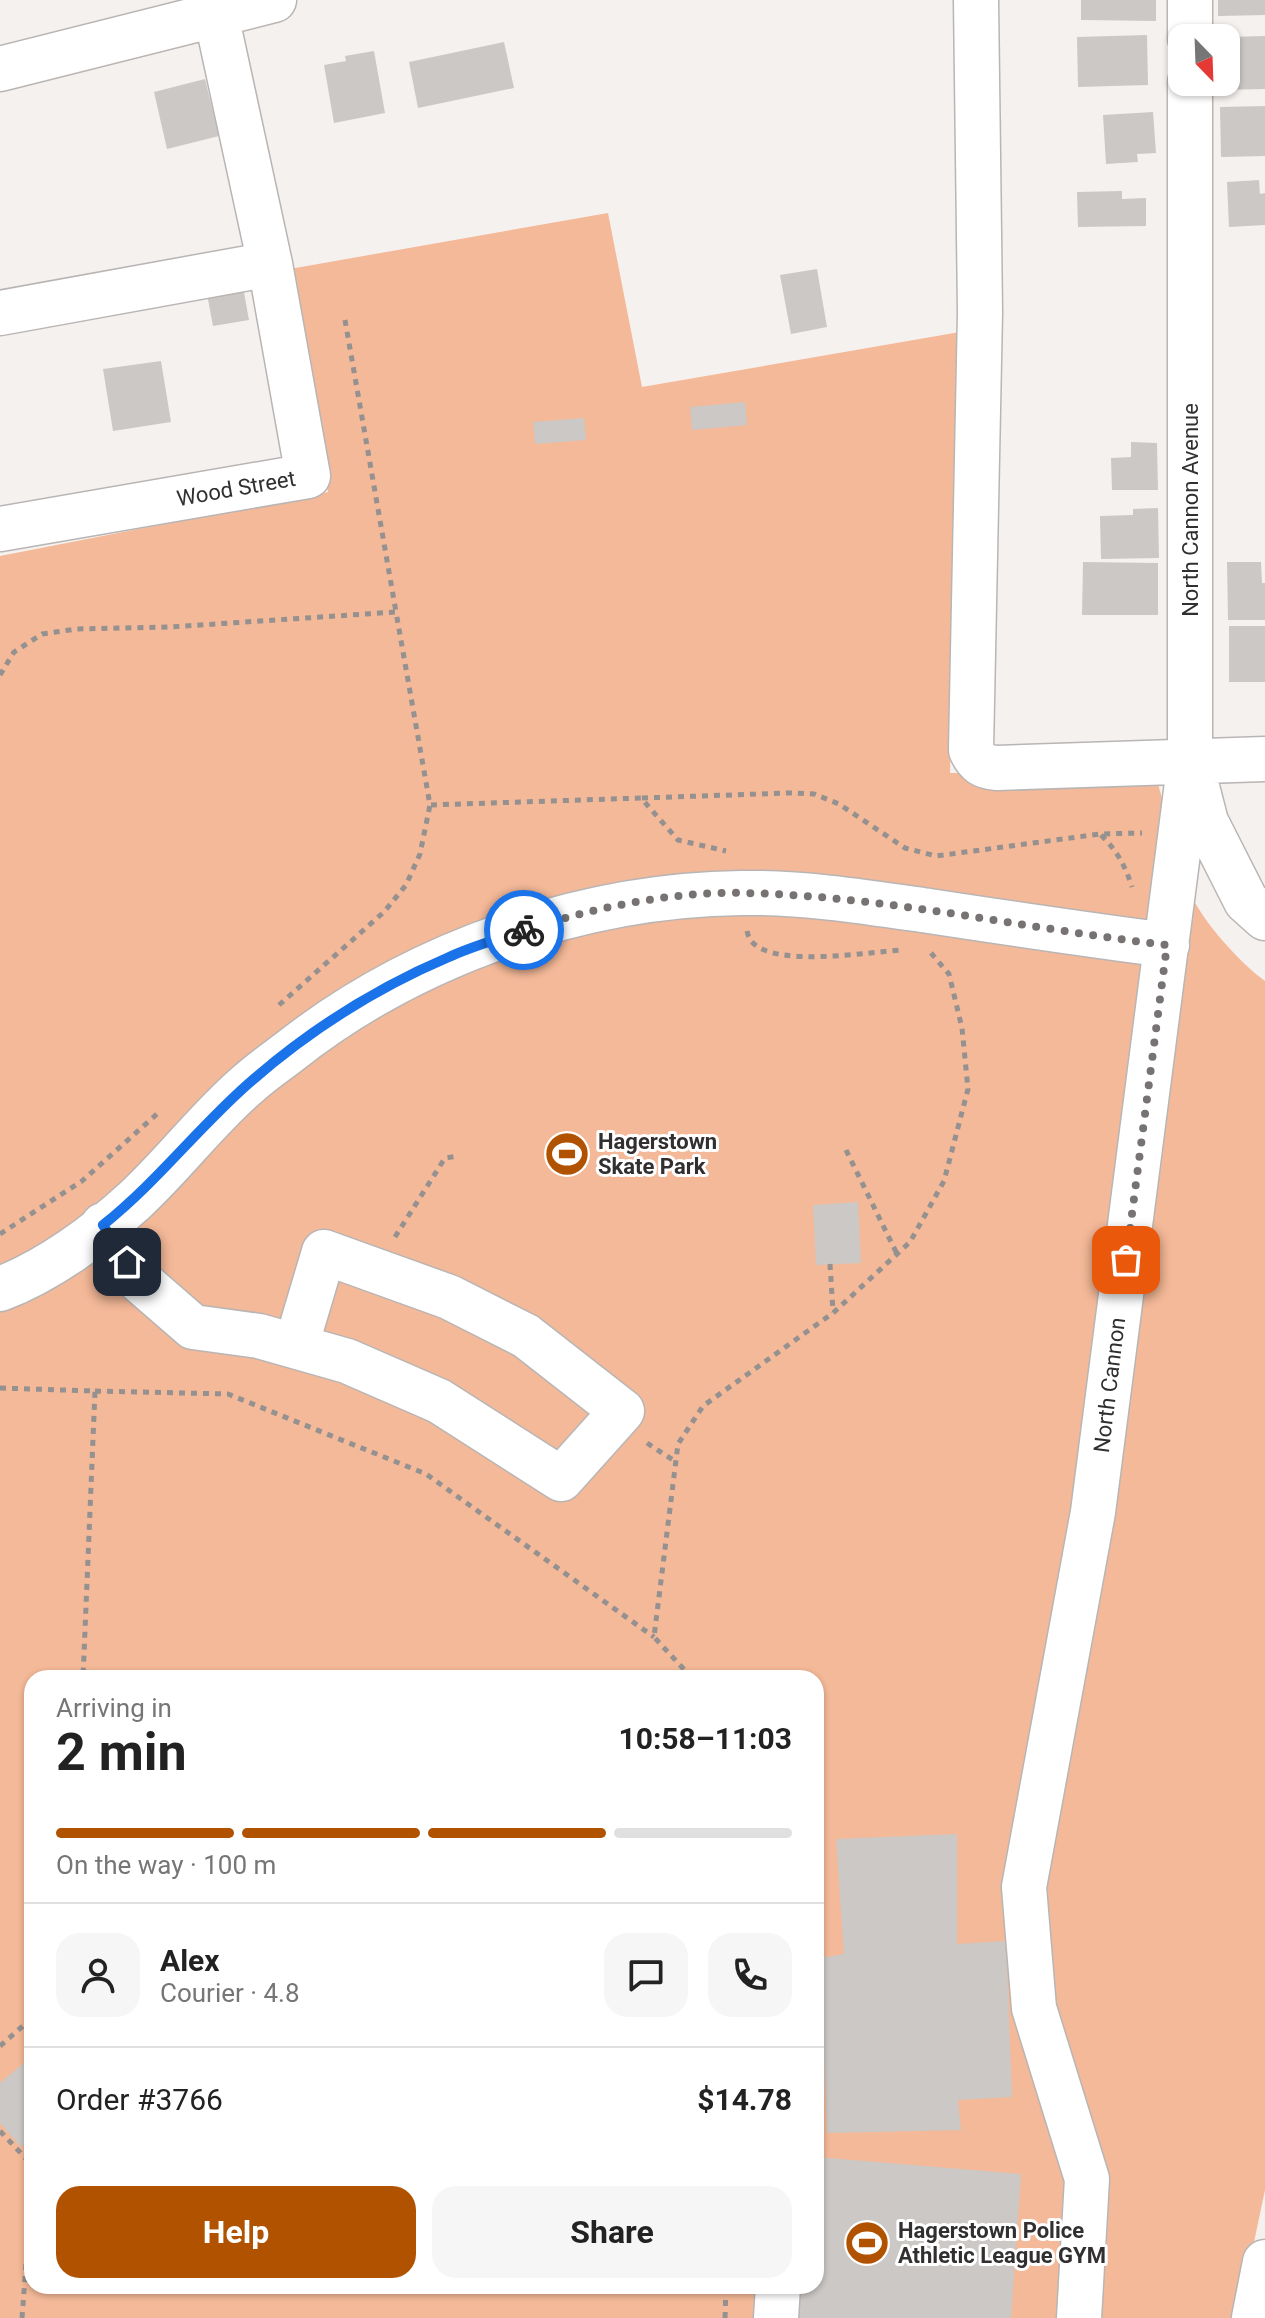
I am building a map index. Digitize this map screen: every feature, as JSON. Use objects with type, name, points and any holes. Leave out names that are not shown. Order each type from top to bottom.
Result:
[{"type":"street","points":[[0,69],[274,0]]},
{"type":"street","points":[[976,0],[980,312],[971,750],[976,760],[985,767],[997,768],[1265,759]]},
{"type":"street","points":[[1190,0],[1190,24]]},
{"type":"street","name":"Wood Street","points":[[0,529],[308,476],[270,264],[216,15]]},
{"type":"street","name":"North Cannon Avenue","points":[[1190,96],[1190,760],[1206,822],[1246,901],[1265,918]]},
{"type":"street","points":[[0,313],[270,264]]},
{"type":"street","name":"North Cannon","points":[[1079,2318],[1087,2179],[1034,2008],[1024,1887],[1093,1512],[1154,944],[1190,760]]},
{"type":"street","points":[[0,1289],[44,1268],[134,1201],[247,1085],[310,1035],[385,987],[451,956],[527,929],[586,912],[645,901],[742,893],[836,898],[1154,944]]},
{"type":"street","points":[[103,1225],[140,1281],[193,1327],[259,1336],[347,1361],[439,1401],[561,1479],[622,1411],[526,1336],[449,1297],[324,1252],[296,1346]]},
{"type":"street","points":[[1254,2318],[1265,2262]]},
{"type":"street","points":[[776,2318],[778,2294]]},
{"type":"path","points":[[345,320],[430,805],[814,794],[839,804],[905,848],[936,856],[1100,834],[1151,833]]},
{"type":"path","points":[[0,675],[14,652],[42,634],[76,629],[170,627],[396,612]]},
{"type":"path","points":[[641,798],[678,840],[728,852],[738,864],[744,924],[752,942],[773,953],[800,958],[917,949]]},
{"type":"path","points":[[1100,834],[1115,849],[1125,866],[1154,944]]},
{"type":"path","points":[[654,1637],[678,1444],[703,1406],[833,1313],[910,1242],[944,1181],[968,1089],[962,1028],[949,974],[934,954],[926,951]]},
{"type":"path","points":[[846,1150],[897,1254]]},
{"type":"path","points":[[380,1272],[399,1226],[445,1158],[458,1156]]},
{"type":"path","points":[[830,1264],[833,1313]]},
{"type":"path","points":[[0,1388],[228,1394],[426,1474],[654,1637],[685,1670]]},
{"type":"path","points":[[83,1670],[95,1391]]},
{"type":"path","points":[[0,2046],[24,2025]]},
{"type":"path","points":[[0,2131],[24,2156]]},
{"type":"path","points":[[22,2318],[24,2291]]},
{"type":"path","points":[[725,2318],[726,2294]]},
{"type":"shaded area","points":[[608,213],[642,387],[960,332],[950,773],[1155,774],[1180,863],[1195,903],[1222,940],[1265,981],[1265,2190],[1238,2318],[0,2318],[0,556],[328,492],[284,270]]},
{"type":"building","points":[[1081,0],[1156,0],[1156,21],[1081,20]]},
{"type":"building","points":[[1218,0],[1265,0],[1265,15],[1218,16]]},
{"type":"building","points":[[1147,35],[1148,85],[1078,87],[1077,37]]},
{"type":"building","points":[[1265,36],[1265,89],[1240,90],[1240,37]]},
{"type":"building","points":[[504,42],[514,88],[418,108],[409,62]]},
{"type":"building","points":[[374,51],[385,113],[334,123],[324,65],[346,61],[345,56]]},
{"type":"building","points":[[205,79],[219,136],[167,149],[154,92]]},
{"type":"building","points":[[1265,106],[1265,156],[1221,157],[1220,107]]},
{"type":"building","points":[[1153,112],[1156,153],[1137,154],[1138,162],[1106,164],[1103,115]]},
{"type":"building","points":[[1259,180],[1260,194],[1265,193],[1265,225],[1229,227],[1227,182]]},
{"type":"building","points":[[1122,191],[1122,199],[1146,198],[1146,226],[1078,227],[1077,192]]},
{"type":"building","points":[[817,269],[827,327],[791,334],[780,275]]},
{"type":"building","points":[[243,287],[249,320],[213,326],[207,294]]},
{"type":"building","points":[[161,361],[171,422],[113,431],[103,369]]},
{"type":"building","points":[[745,402],[747,425],[692,430],[690,407]]},
{"type":"building","points":[[584,418],[586,440],[535,444],[533,422]]},
{"type":"building","points":[[1131,442],[1157,443],[1158,490],[1112,490],[1111,458],[1131,457]]},
{"type":"building","points":[[1158,508],[1159,558],[1101,559],[1100,516],[1133,515],[1133,509]]},
{"type":"building","points":[[1083,562],[1158,563],[1158,615],[1082,615]]},
{"type":"building","points":[[1227,562],[1261,562],[1262,583],[1265,583],[1265,620],[1228,620]]},
{"type":"building","points":[[1229,626],[1265,626],[1265,682],[1229,682]]},
{"type":"building","points":[[858,1202],[861,1263],[816,1265],[813,1205]]},
{"type":"building","points":[[957,1834],[957,1944],[1006,1941],[1012,2097],[958,2100],[961,2130],[827,2133],[824,1957],[844,1954],[836,1839]]},
{"type":"building","points":[[24,2063],[24,2145],[21,2147],[0,2123],[0,2083]]},
{"type":"building","points":[[824,2158],[1021,2174],[1011,2318],[791,2318],[793,2294],[824,2294]]},
{"type":"way so far","points":[[524,930],[586,912],[645,901],[742,893],[836,898],[1167,945],[1126,1260]]},
{"type":"place","name":"Hagerstown Skate Park","points":[[567,1154]]},
{"type":"place","name":"Hagerstown Police Athletic League GYM","points":[[867,2243]]},
{"type":"route","points":[[127,1262],[103,1225],[134,1201],[247,1085],[310,1035],[385,987],[451,956],[524,930]]}]
